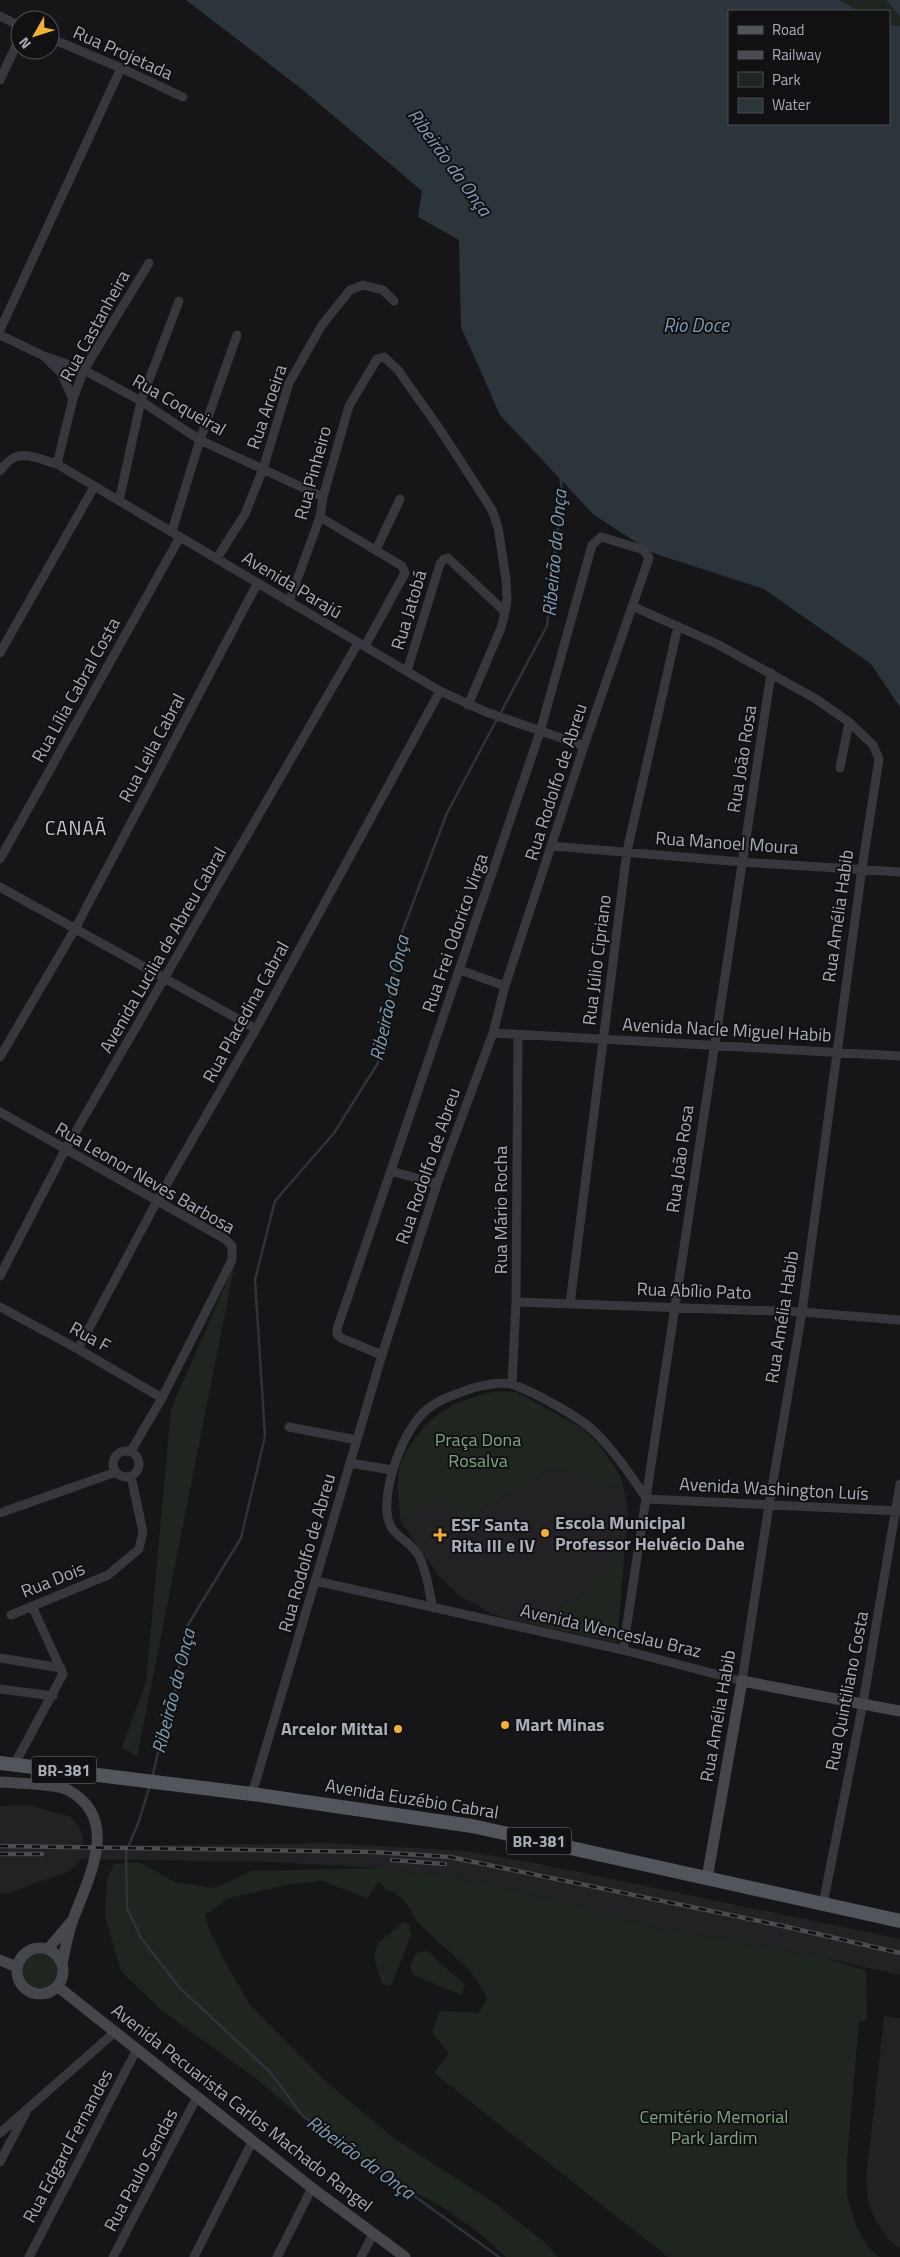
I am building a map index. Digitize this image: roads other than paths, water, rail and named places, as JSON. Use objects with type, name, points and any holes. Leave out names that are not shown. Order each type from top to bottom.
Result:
[{"type":"main road","name":"Avenida Euzébio Cabral","points":[[7,1764],[252,1794],[472,1826],[900,1921]]},
{"type":"street","name":"Rua Projetada","points":[[60,42],[183,97]]},
{"type":"street","points":[[0,80],[10,58]]},
{"type":"street","points":[[0,330],[121,68]]},
{"type":"street","name":"Rua Castanheira","points":[[57,464],[73,399],[84,370],[149,263]]},
{"type":"street","name":"Rua Aroeira","points":[[217,558],[245,514],[263,469],[289,383],[322,325],[350,290],[363,285],[383,290],[394,301]]},
{"type":"street","points":[[119,500],[141,401],[179,301]]},
{"type":"street","points":[[0,335],[44,356],[61,373],[73,399]]},
{"type":"street","name":"Rua Lília Cabral Costa","points":[[0,860],[176,534],[200,440],[237,335]]},
{"type":"street","name":"Rua Coqueiral","points":[[44,356],[84,370],[141,401],[200,440],[323,498]]},
{"type":"street","name":"Rua Pinheiro","points":[[289,602],[320,517],[323,498],[349,406],[379,357],[386,358],[398,370],[439,428],[492,510],[498,528],[506,579],[507,599],[505,612]]},
{"type":"street","name":"Avenida Parajú","points":[[0,470],[8,459],[20,454],[57,464],[440,691],[486,712],[584,746]]},
{"type":"street","points":[[0,653],[94,487]]},
{"type":"street","points":[[320,517],[376,550],[400,499]]},
{"type":"street","name":"Rua Frei Odorico Virga","points":[[382,1355],[341,1338],[337,1334],[337,1329],[540,732],[592,545],[601,536],[644,550],[648,554]]},
{"type":"street","name":"Avenida Lucilia de Abreu Cabral","points":[[0,1276],[65,1150],[405,573],[402,566],[376,550]]},
{"type":"street","name":"Rua Rodolfo de Abreu","points":[[252,1794],[382,1355],[437,1184],[493,1033],[505,986],[584,746],[649,558],[648,554]]},
{"type":"street","name":"Rua Jatobá","points":[[407,671],[440,564],[444,558],[448,558],[505,612]]},
{"type":"street","name":"Rua Leila Cabral","points":[[0,1056],[75,929],[257,584]]},
{"type":"street","points":[[632,606],[678,626],[771,673],[816,699],[849,722],[840,768]]},
{"type":"street","points":[[468,705],[501,628],[505,612]]},
{"type":"street","name":"Rua Júlio Cipriano","points":[[570,1304],[627,851],[678,626]]},
{"type":"street","name":"Rua João Rosa","points":[[622,1650],[647,1499],[713,1046],[771,673]]},
{"type":"street","name":"Rua Placedina Cabral","points":[[78,1349],[157,1200],[256,1029],[440,691]]},
{"type":"street","name":"Rua Amélia Habib","points":[[707,1878],[742,1680],[769,1505],[802,1312],[836,1053],[879,759],[874,745],[849,722]]},
{"type":"street","name":"Rua Manoel Moura","points":[[552,846],[742,862],[862,868],[900,872]]},
{"type":"street","points":[[0,887],[256,1029]]},
{"type":"street","points":[[460,970],[505,986]]},
{"type":"street","name":"Avenida Nacle Miguel Habib","points":[[493,1033],[518,1036],[603,1038],[900,1056]]},
{"type":"street","name":"Rua Mário Rocha","points":[[512,1384],[516,1302],[518,1036]]},
{"type":"street","name":"Rua Leonor Neves Barbosa","points":[[0,1112],[225,1239],[232,1246],[232,1260],[162,1398]]},
{"type":"street","points":[[391,1171],[437,1184]]},
{"type":"street","name":"Rua Abílio Pato","points":[[516,1302],[675,1306],[802,1312],[900,1320]]},
{"type":"street","name":"Rua F","points":[[0,1307],[78,1349],[162,1398]]},
{"type":"street","points":[[433,1608],[424,1569],[418,1555],[390,1527],[387,1510],[392,1470],[397,1454],[425,1411],[448,1397],[483,1385],[512,1384],[562,1409],[595,1431],[625,1466],[647,1499]]},
{"type":"street","points":[[131,1451],[162,1398]]},
{"type":"street","points":[[289,1427],[356,1440]]},
{"type":"street","points":[[122,1450],[131,1451],[138,1457],[140,1466],[135,1474],[122,1476],[116,1472],[113,1464],[115,1456],[122,1450]]},
{"type":"street","points":[[350,1463],[392,1470]]},
{"type":"street","points":[[0,1513],[116,1472]]},
{"type":"street","name":"Rua Dois","points":[[10,1615],[108,1575],[139,1549],[143,1532],[131,1476]]},
{"type":"street","name":"Rua Quintiliano Costa","points":[[823,1904],[863,1703],[898,1511],[900,1484]]},
{"type":"street","name":"Avenida Washington Luís","points":[[647,1499],[898,1511]]},
{"type":"street","name":"Avenida Wenceslau Braz","points":[[316,1581],[622,1650],[742,1680],[900,1711]]},
{"type":"street","points":[[7,1764],[53,1696],[63,1674],[32,1606]]},
{"type":"street","points":[[0,1658],[61,1668]]},
{"type":"street","points":[[0,1690],[53,1696]]},
{"type":"street","points":[[0,1782],[67,1790],[83,1801],[91,1811],[99,1831],[93,1871],[73,1919],[62,1965],[63,1973],[57,1986],[45,1994],[30,1992],[19,1981],[17,1967],[23,1955],[28,1951],[41,1948],[48,1950],[54,1953],[62,1965]]},
{"type":"street","points":[[48,1950],[73,1919]]},
{"type":"street","points":[[0,1960],[17,1967]]},
{"type":"street","name":"Avenida Pecuarista Carlos Machado Rangel","points":[[57,1986],[312,2188],[405,2257]]},
{"type":"street","points":[[0,2132],[116,2031]]},
{"type":"street","name":"Rua Edgard Fernandes","points":[[29,2257],[137,2050]]},
{"type":"street","name":"Rua Paulo Sendas","points":[[113,2257],[197,2097]]},
{"type":"street","points":[[0,2162],[28,2108]]},
{"type":"street","points":[[194,2257],[253,2140]]},
{"type":"street","points":[[277,2257],[312,2188]]},
{"type":"street","points":[[360,2257],[373,2234]]},
{"type":"water","name":"Rio Doce","points":[[186,0],[839,0],[858,10],[728,10],[728,125],[890,125],[890,25],[900,26],[900,707],[871,664],[764,589],[653,553],[594,515],[500,415],[461,327],[459,240],[418,217],[422,191],[303,90]]},
{"type":"water","points":[[886,0],[900,0],[900,17]]},
{"type":"waterway","name":"Ribeirão da Onça","points":[[500,714],[547,626],[562,489],[560,477]]},
{"type":"waterway","name":"Ribeirão da Onça","points":[[152,1778],[163,1732],[174,1699],[186,1628],[241,1538],[265,1436],[255,1280],[275,1201],[334,1133],[378,1063],[402,932],[447,813],[497,719]]},
{"type":"waterway","name":"Ribeirão da Onça","points":[[150,1785],[139,1821],[126,1852],[127,1908],[141,1938],[180,1988],[270,2072],[303,2116],[499,2257]]},
{"type":"railway","points":[[0,1846],[374,1852],[450,1857],[783,1926],[900,1953]]},
{"type":"railway","points":[[0,1854],[42,1854]]},
{"type":"railway","points":[[392,1860],[445,1864]]},
{"type":"place","name":"Escola Municipal Professor Helvécio Dahe","points":[[545,1533]]},
{"type":"place","name":"ESF Santa Rita III e IV","points":[[440,1535]]},
{"type":"place","name":"Mart Minas","points":[[505,1725]]},
{"type":"place","name":"Arcelor Mittal","points":[[398,1729]]},
{"type":"district","name":"CANAÃ","points":[[76,828]]},
{"type":"park label","name":"Praça Dona Rosalva","points":[[478,1450]]},
{"type":"park label","name":"Cemitério Memorial Park Jardim","points":[[714,2127]]}]
